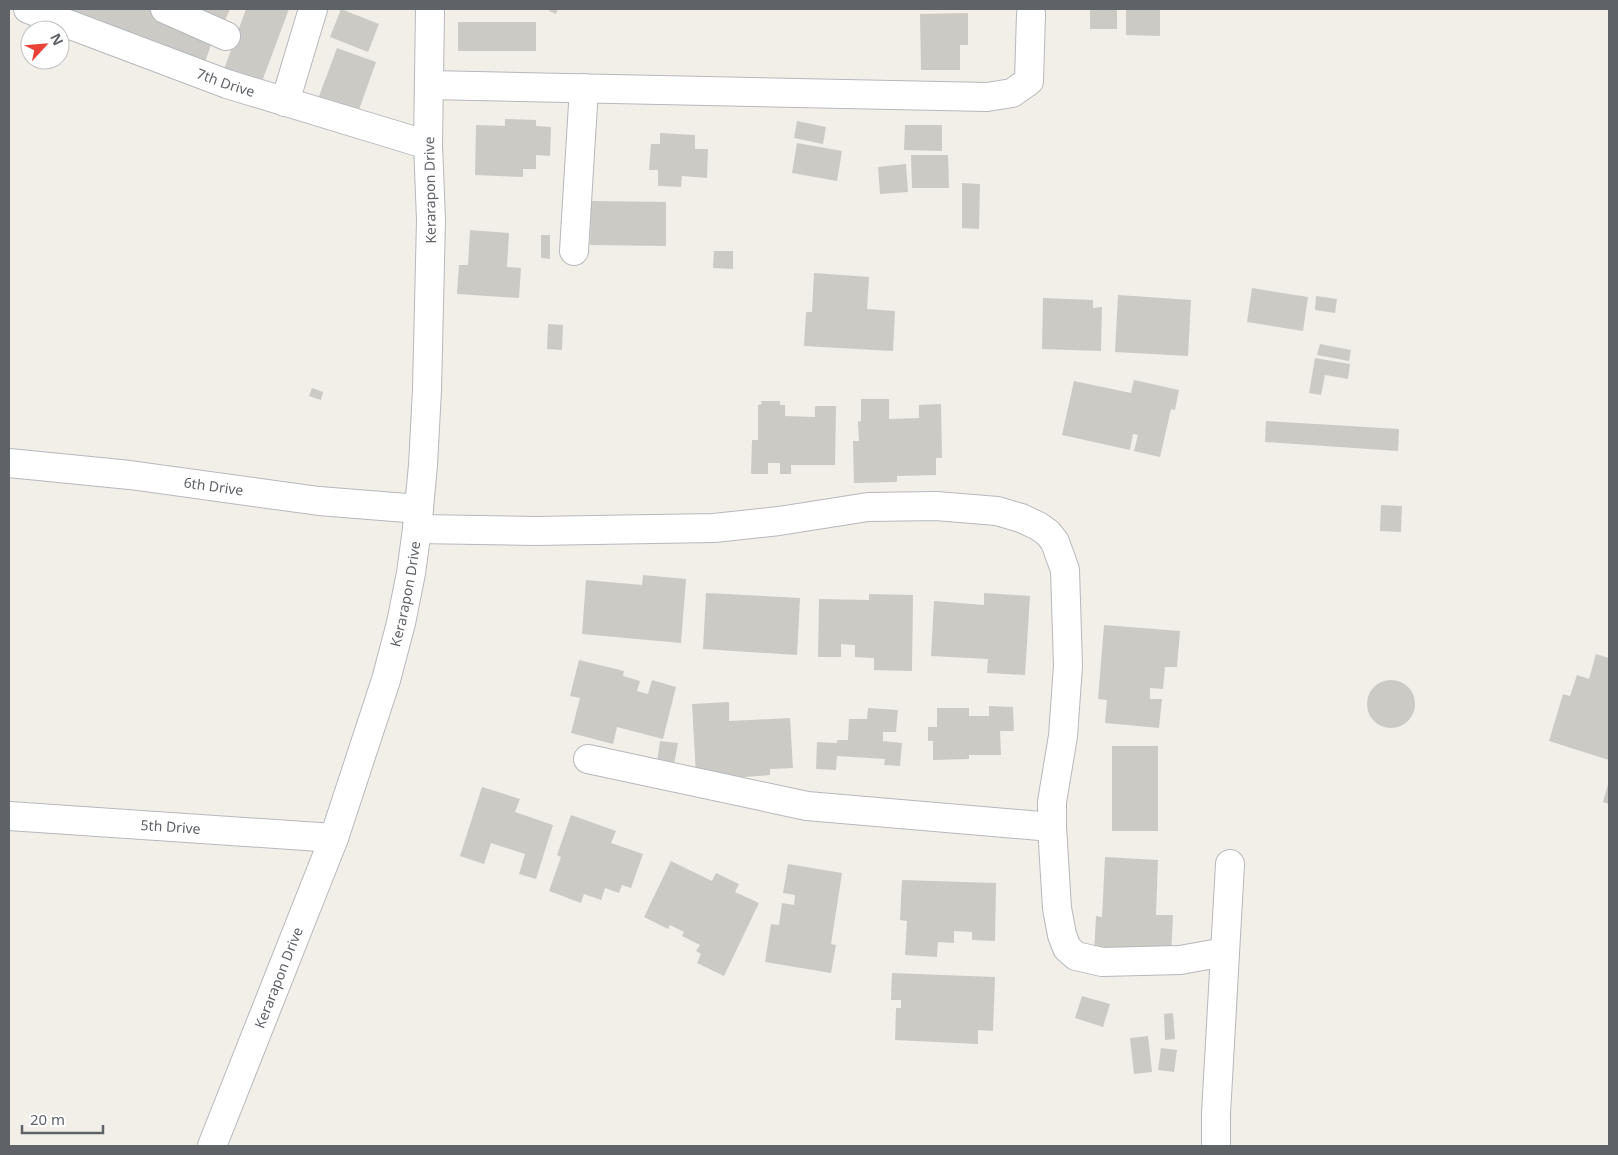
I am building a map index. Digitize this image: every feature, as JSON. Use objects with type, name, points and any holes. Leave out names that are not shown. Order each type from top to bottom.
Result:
[{"type":"street","points":[[165,9],[226,36]]},
{"type":"street","points":[[284,102],[313,9]]},
{"type":"street","name":"Kerarapon Drive","points":[[212,1146],[334,838],[386,680],[402,623],[418,519],[423,465],[431,220],[428,145],[430,9]]},
{"type":"street","name":"7th Drive","points":[[34,10],[227,84],[428,145]]},
{"type":"street","points":[[430,85],[987,97],[1012,93],[1029,81],[1031,14]]},
{"type":"street","points":[[574,251],[584,88]]},
{"type":"street","name":"6th Drive","points":[[9,463],[130,476],[319,501],[418,519],[534,531],[714,528],[878,507],[936,506],[997,511],[1029,522],[1048,533],[1055,542],[1065,570],[1068,666],[1063,736],[1052,802],[1052,827],[1057,908],[1062,935],[1067,948],[1076,956],[1102,962],[1180,960],[1225,952]]},
{"type":"street","points":[[588,760],[807,806],[1052,827]]},
{"type":"street","name":"5th Drive","points":[[9,816],[334,838]]},
{"type":"street","points":[[1216,1146],[1216,1114],[1230,864]]},
{"type":"building","points":[[69,9],[156,9],[216,31],[201,73],[70,24],[70,20],[65,20]]},
{"type":"building","points":[[185,9],[230,9],[223,25]]},
{"type":"building","points":[[246,9],[289,9],[260,87],[223,72]]},
{"type":"building","points":[[341,9],[379,24],[368,52],[330,37]]},
{"type":"building","points":[[550,9],[558,9],[556,14],[549,11]]},
{"type":"building","points":[[1090,9],[1117,9],[1117,29],[1090,29]]},
{"type":"building","points":[[1126,9],[1160,9],[1160,36],[1126,35]]},
{"type":"building","points":[[968,13],[968,45],[960,45],[960,70],[921,70],[920,14]]},
{"type":"building","points":[[458,22],[536,22],[536,51],[458,51]]},
{"type":"building","points":[[337,48],[376,62],[355,121],[315,107]]},
{"type":"building","points":[[505,119],[536,120],[536,126],[551,127],[550,156],[536,155],[536,169],[523,169],[523,177],[475,175],[476,125],[505,126]]},
{"type":"building","points":[[797,121],[826,127],[823,144],[794,138]]},
{"type":"building","points":[[905,125],[942,125],[942,151],[904,150]]},
{"type":"building","points":[[660,133],[695,135],[695,149],[708,149],[707,178],[682,176],[681,187],[658,186],[658,170],[649,170],[651,144],[660,144]]},
{"type":"building","points":[[797,143],[842,151],[837,181],[792,173]]},
{"type":"building","points":[[911,155],[948,155],[949,188],[912,188]]},
{"type":"building","points":[[906,164],[908,192],[880,194],[878,167]]},
{"type":"building","points":[[962,183],[980,184],[979,229],[962,228]]},
{"type":"building","points":[[591,201],[666,202],[666,246],[590,245]]},
{"type":"building","points":[[470,230],[509,233],[507,267],[521,268],[519,298],[457,294],[459,265],[468,265]]},
{"type":"building","points":[[541,235],[550,235],[550,259],[541,258]]},
{"type":"building","points":[[714,251],[733,251],[733,269],[713,268]]},
{"type":"building","points":[[814,273],[869,277],[867,309],[895,311],[893,351],[804,346],[806,312],[812,312]]},
{"type":"building","points":[[1252,288],[1308,297],[1303,331],[1247,322]]},
{"type":"building","points":[[1118,295],[1191,300],[1188,356],[1115,352]]},
{"type":"building","points":[[1316,296],[1337,299],[1335,313],[1315,310]]},
{"type":"building","points":[[1043,298],[1093,300],[1093,308],[1102,307],[1101,351],[1042,349]]},
{"type":"building","points":[[548,324],[563,325],[562,350],[547,349]]},
{"type":"building","points":[[1320,344],[1351,350],[1349,361],[1317,355]]},
{"type":"building","points":[[1315,358],[1350,364],[1348,379],[1325,375],[1321,395],[1309,393]]},
{"type":"building","points":[[1134,380],[1179,390],[1175,410],[1171,409],[1160,457],[1134,451],[1138,435],[1133,434],[1130,450],[1062,435],[1074,381],[1131,393]]},
{"type":"building","points":[[312,388],[323,392],[321,400],[309,396]]},
{"type":"building","points":[[861,399],[889,399],[889,419],[919,418],[919,405],[941,404],[942,458],[936,458],[936,475],[897,476],[897,482],[854,483],[853,441],[859,441],[858,422],[861,421]]},
{"type":"building","points":[[761,401],[780,401],[780,405],[785,405],[785,416],[815,417],[815,406],[836,406],[835,465],[791,465],[791,474],[780,474],[780,463],[768,463],[768,474],[751,474],[752,440],[758,440],[758,405],[762,404]]},
{"type":"building","points":[[1266,421],[1399,429],[1398,451],[1265,442]]},
{"type":"building","points":[[1381,505],[1402,506],[1401,532],[1380,531]]},
{"type":"building","points":[[643,575],[686,579],[681,643],[582,634],[586,580],[642,585]]},
{"type":"building","points":[[706,593],[800,598],[797,655],[703,649]]},
{"type":"building","points":[[984,593],[1030,596],[1025,675],[987,673],[988,659],[931,656],[934,601],[984,605]]},
{"type":"building","points":[[869,594],[913,595],[912,671],[874,670],[874,658],[855,657],[855,645],[841,644],[841,657],[818,657],[819,599],[869,600]]},
{"type":"building","points":[[1104,625],[1180,631],[1177,667],[1165,667],[1163,689],[1150,688],[1150,699],[1162,699],[1159,728],[1105,723],[1107,700],[1098,699]]},
{"type":"building","points":[[1596,654],[1609,658],[1609,760],[1549,741],[1563,694],[1570,696],[1577,675],[1589,679]]},
{"type":"building","points":[[579,660],[624,671],[623,676],[640,681],[637,691],[648,694],[652,680],[676,687],[663,739],[617,727],[613,744],[571,733],[580,698],[570,696]]},
{"type":"building","points":[[1386,680],[1396,680],[1405,684],[1411,690],[1414,695],[1414,713],[1405,724],[1396,728],[1386,728],[1377,724],[1371,718],[1367,709],[1367,699],[1371,690],[1377,684]]},
{"type":"building","points":[[729,702],[729,721],[790,718],[793,768],[770,769],[770,775],[732,778],[731,774],[696,776],[692,704]]},
{"type":"building","points":[[989,706],[1013,707],[1014,731],[1000,731],[1001,755],[969,755],[969,759],[933,760],[933,741],[928,741],[928,727],[937,727],[937,708],[969,708],[969,716],[989,716]]},
{"type":"building","points":[[868,708],[898,710],[896,732],[883,732],[883,741],[902,743],[900,766],[884,765],[885,759],[837,756],[836,770],[816,769],[817,742],[837,743],[837,740],[848,740],[849,719],[867,719]]},
{"type":"building","points":[[660,741],[678,743],[674,765],[657,762]]},
{"type":"building","points":[[1112,746],[1158,746],[1158,831],[1112,831]]},
{"type":"building","points":[[1609,781],[1609,804],[1603,802]]},
{"type":"building","points":[[482,787],[520,799],[515,812],[553,825],[536,879],[519,874],[525,854],[491,843],[484,864],[460,856]]},
{"type":"building","points":[[571,815],[616,831],[611,843],[643,854],[631,888],[622,885],[619,893],[605,888],[601,900],[584,894],[581,903],[549,891],[561,857],[557,855]]},
{"type":"building","points":[[1105,857],[1158,860],[1156,915],[1173,915],[1171,957],[1094,953],[1096,916],[1102,917]]},
{"type":"building","points":[[671,861],[712,881],[716,873],[739,884],[735,892],[759,903],[724,976],[697,963],[701,954],[696,951],[700,945],[682,936],[684,932],[670,925],[668,929],[644,917]]},
{"type":"building","points":[[788,864],[842,873],[831,944],[836,945],[831,973],[765,962],[771,924],[779,925],[782,903],[794,905],[795,895],[783,893]]},
{"type":"building","points":[[902,880],[996,883],[995,941],[972,940],[972,932],[954,931],[954,943],[938,942],[937,957],[905,955],[907,921],[900,920]]},
{"type":"building","points":[[892,973],[995,977],[993,1031],[978,1030],[978,1044],[895,1040],[896,1008],[901,1008],[901,1000],[891,1000]]},
{"type":"building","points":[[1082,996],[1110,1004],[1103,1027],[1075,1018]]},
{"type":"building","points":[[1173,1013],[1175,1039],[1165,1040],[1164,1014]]},
{"type":"building","points":[[1148,1036],[1152,1072],[1134,1074],[1130,1038]]},
{"type":"building","points":[[1161,1048],[1177,1050],[1174,1072],[1158,1070]]}]
